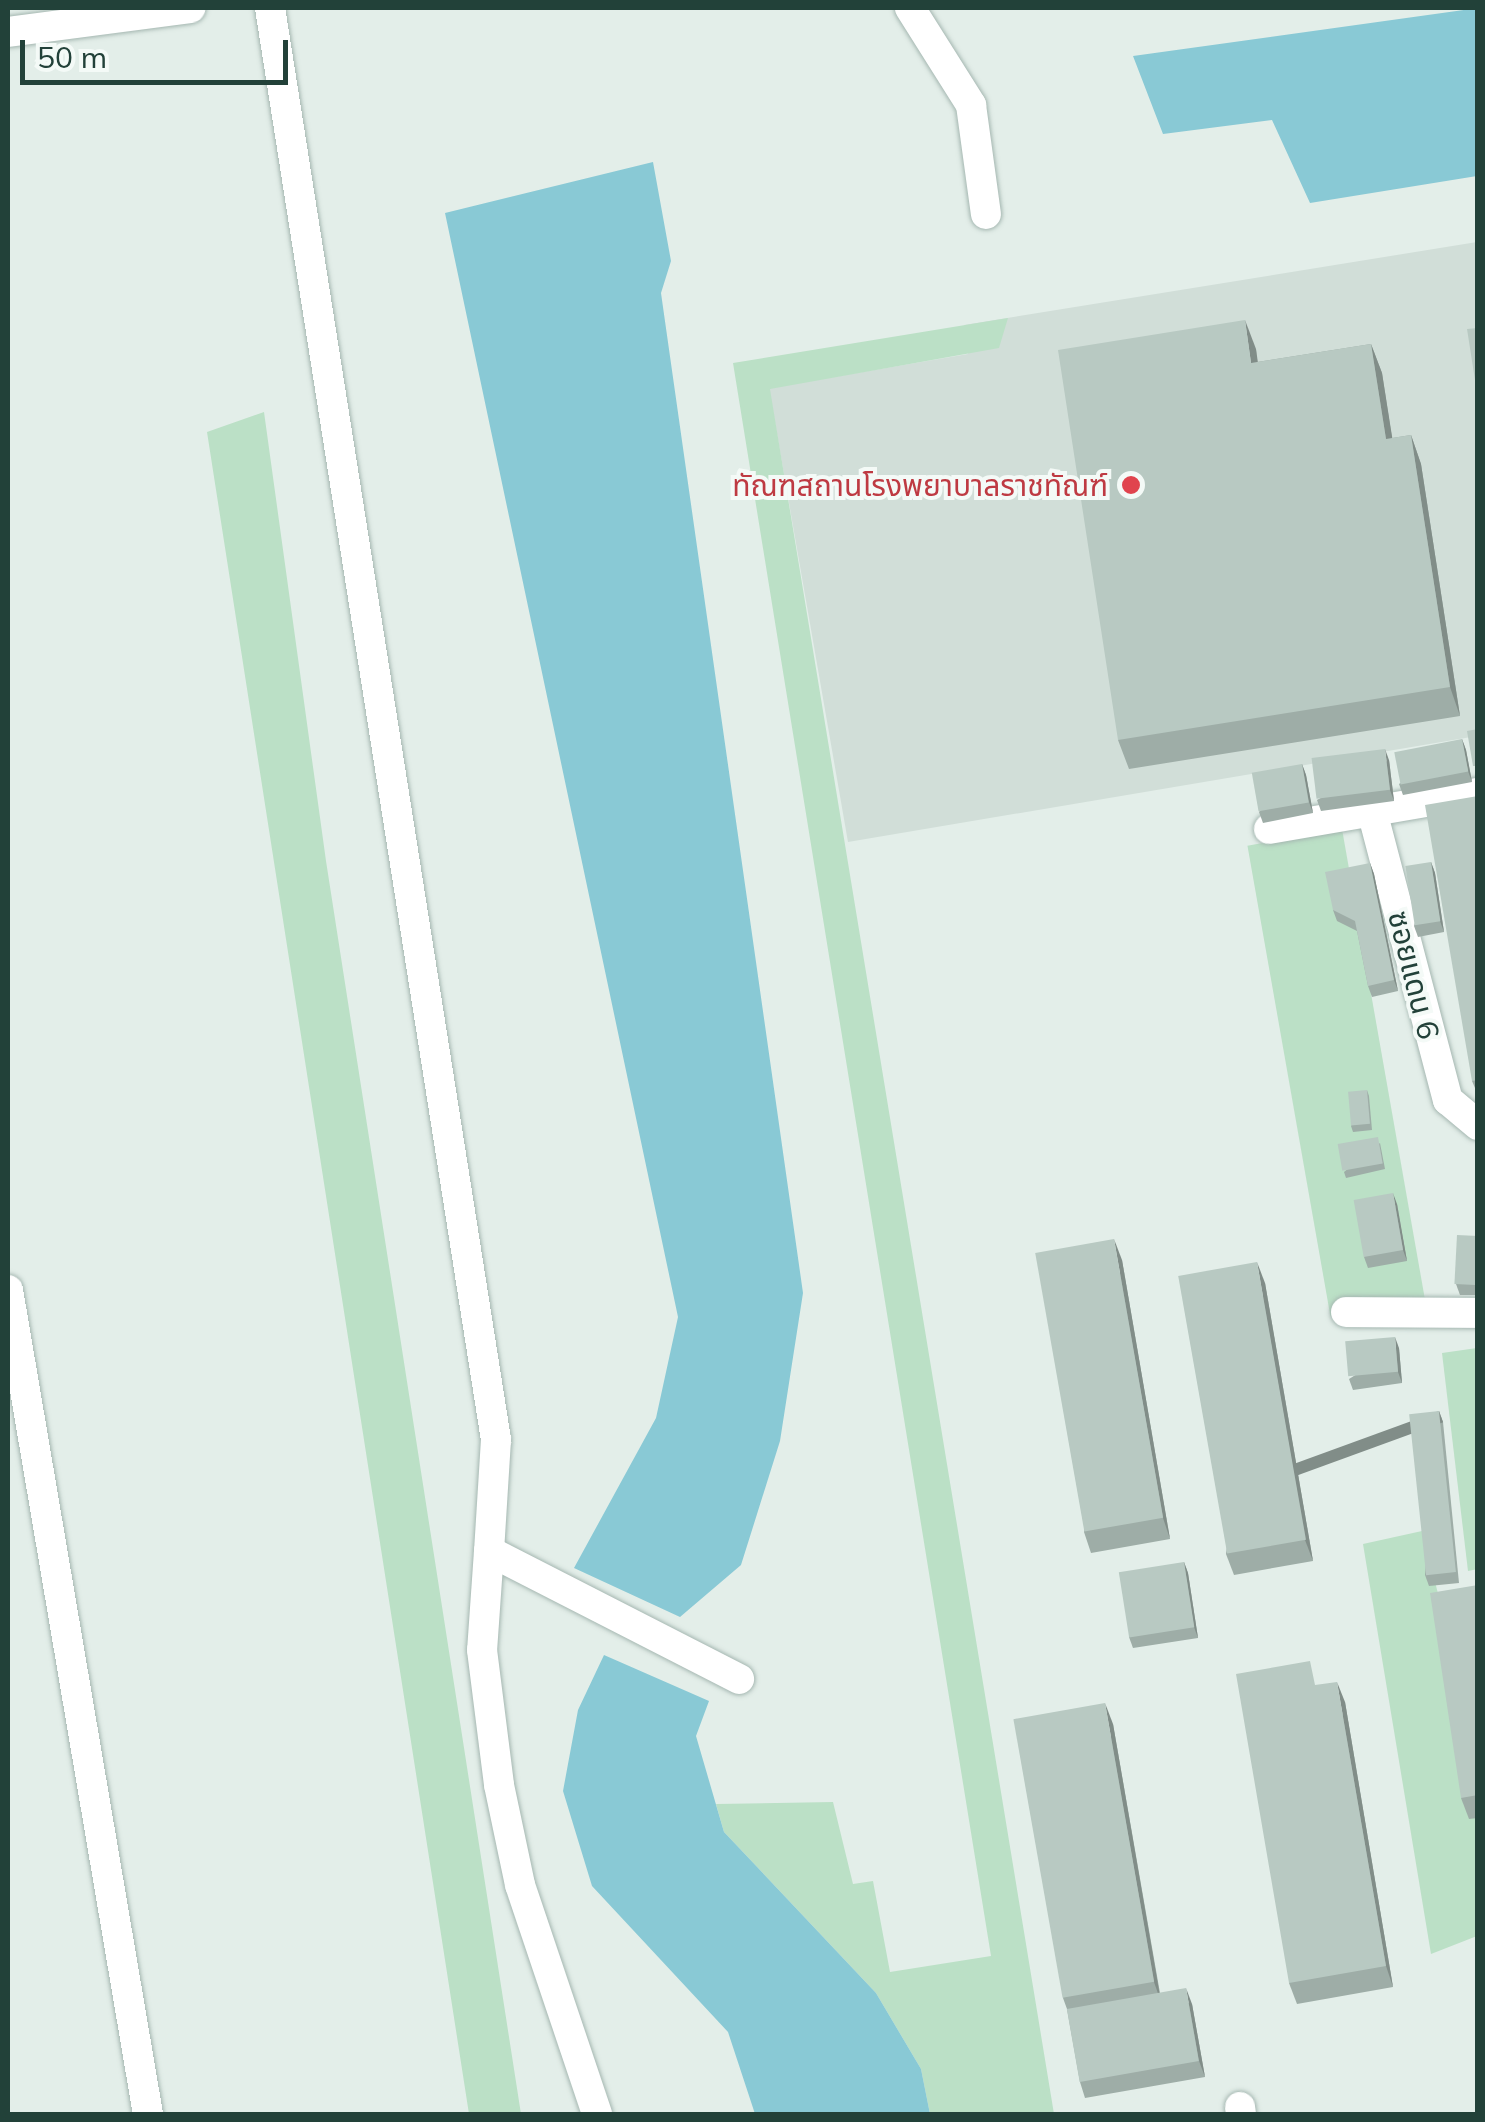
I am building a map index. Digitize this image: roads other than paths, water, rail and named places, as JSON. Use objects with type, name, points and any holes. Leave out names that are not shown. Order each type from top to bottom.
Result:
[{"type":"street","points":[[8,32],[78,15],[190,8]]},
{"type":"street","points":[[270,8],[496,1440],[482,1650],[499,1785],[520,1885],[597,2114]]},
{"type":"street","points":[[910,8],[971,105],[986,214]]},
{"type":"street","points":[[1268,829],[1478,793]]},
{"type":"street","name":"ซอยแดน 6","points":[[1372,811],[1448,1100],[1478,1126]]},
{"type":"street","points":[[8,1290],[148,2114]]},
{"type":"street","points":[[1346,1312],[1478,1313]]},
{"type":"street","points":[[489,1551],[739,1678]]},
{"type":"water","points":[[1478,8],[1477,176],[1310,203],[1272,120],[1163,134],[1133,56]]},
{"type":"water","points":[[653,162],[671,261],[661,293],[803,1293],[780,1441],[741,1565],[680,1617],[574,1568],[656,1418],[678,1317],[445,213]]},
{"type":"water","points":[[604,1655],[709,1701],[696,1736],[724,1832],[876,1993],[921,2069],[930,2114],[755,2114],[728,2032],[592,1886],[563,1791],[578,1710]]},
{"type":"place","name":"ทัณฑสถานโรงพยาบาลราชทัณฑ์","points":[[1131,485]]}]
